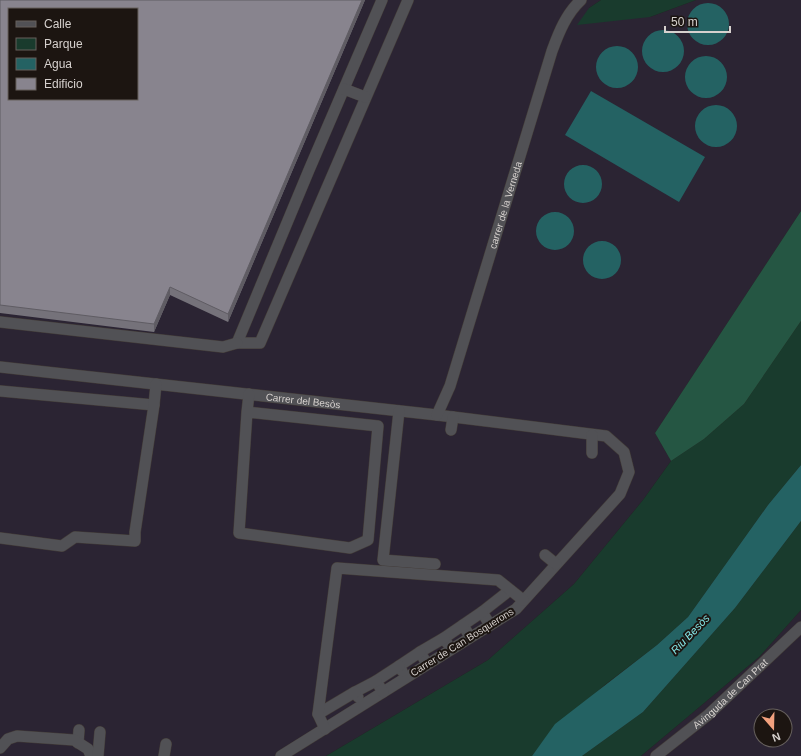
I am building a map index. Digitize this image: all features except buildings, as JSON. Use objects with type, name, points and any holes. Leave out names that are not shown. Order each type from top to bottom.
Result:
[{"type":"street","points":[[237,343],[382,0]]},
{"type":"street","points":[[0,322],[223,347],[237,343],[260,343],[408,0]]},
{"type":"street","name":"carrer de la Verneda","points":[[437,415],[450,386],[552,51],[564,21],[581,0]]},
{"type":"street","points":[[344,88],[365,97]]},
{"type":"street","name":"Carrer del Besòs","points":[[0,367],[346,405],[399,417],[437,415],[452,425],[606,436]]},
{"type":"street","points":[[0,538],[62,546],[75,537],[135,541],[156,384]]},
{"type":"street","points":[[0,391],[154,405]]},
{"type":"street","points":[[247,412],[378,426],[368,540],[350,548],[239,533],[247,412],[249,394]]},
{"type":"street","points":[[310,401],[310,418]]},
{"type":"street","points":[[343,422],[346,405]]},
{"type":"street","points":[[399,417],[383,560],[435,564]]},
{"type":"street","points":[[592,435],[592,453]]},
{"type":"street","name":"Carrer de Can Bosquerons","points":[[282,756],[516,609],[620,494],[629,472],[624,452],[606,436]]},
{"type":"street","points":[[545,554],[556,564]]},
{"type":"street","points":[[325,729],[318,714],[337,568],[498,580],[523,600]]},
{"type":"street","points":[[318,714],[376,681],[444,638],[482,612],[510,590]]},
{"type":"street","points":[[495,602],[505,616]]},
{"type":"street","points":[[482,612],[490,625]]},
{"type":"street","points":[[463,625],[470,637]]},
{"type":"street","name":"Avinguda de Can Prat","points":[[656,756],[708,715],[801,627]]},
{"type":"street","points":[[444,638],[451,649]]},
{"type":"street","points":[[420,652],[427,664]]},
{"type":"street","points":[[399,666],[406,678]]},
{"type":"street","points":[[376,681],[383,692]]},
{"type":"street","points":[[356,692],[363,705]]},
{"type":"street","points":[[78,743],[79,730]]},
{"type":"street","points":[[98,756],[100,732]]},
{"type":"street","points":[[1,745],[17,736],[74,740],[88,749],[91,756]]},
{"type":"street","points":[[164,756],[166,744]]},
{"type":"shaded area","points":[[0,0],[601,0],[589,8],[650,17],[696,0],[801,0],[801,211],[655,433],[671,461],[643,500],[574,584],[488,660],[326,756],[0,756]]},
{"type":"shaded area","points":[[801,610],[801,756],[641,756],[759,657]]},
{"type":"green space","points":[[601,0],[696,0],[650,17],[577,25],[589,8]]},
{"type":"green space","points":[[801,211],[801,321],[744,404],[704,439],[671,461],[655,433]]},
{"type":"green space","points":[[801,321],[801,465],[768,505],[688,617],[657,645],[606,684],[551,731],[532,756],[326,756],[488,660],[574,584],[643,500],[671,461],[704,439],[744,404]]},
{"type":"green space","points":[[801,521],[801,610],[759,657],[641,756],[582,756],[643,712],[735,608]]},
{"type":"water","points":[[708,3],[723,9],[729,24],[723,39],[708,45],[693,39],[687,24],[693,9]]},
{"type":"water","points":[[663,30],[678,36],[684,51],[678,66],[663,72],[648,66],[642,51],[648,36]]},
{"type":"water","points":[[617,46],[632,52],[638,67],[632,82],[617,88],[602,82],[596,67],[602,52]]},
{"type":"water","points":[[706,56],[721,62],[727,77],[721,92],[706,98],[691,92],[685,77],[691,62]]},
{"type":"water","points":[[591,91],[705,157],[679,202],[565,135]]},
{"type":"water","points":[[712,105],[720,105],[731,111],[737,122],[737,130],[731,141],[720,147],[712,147],[701,141],[695,130],[695,122],[701,111]]},
{"type":"water","points":[[579,165],[587,165],[597,170],[601,177],[601,191],[597,198],[587,203],[579,203],[569,198],[567,195],[564,188],[564,180],[569,170],[572,168]]},
{"type":"water","points":[[551,212],[559,212],[571,221],[574,231],[571,241],[565,247],[559,250],[551,250],[539,241],[536,235],[536,227],[545,215]]},
{"type":"water","points":[[598,241],[606,241],[613,244],[618,249],[621,260],[618,271],[613,276],[606,279],[598,279],[591,276],[586,271],[583,264],[583,256],[586,249],[591,244]]},
{"type":"water","name":"Riu Besòs","points":[[801,465],[801,521],[735,608],[643,712],[582,756],[532,756],[555,724],[657,645],[688,617],[768,505]]}]
